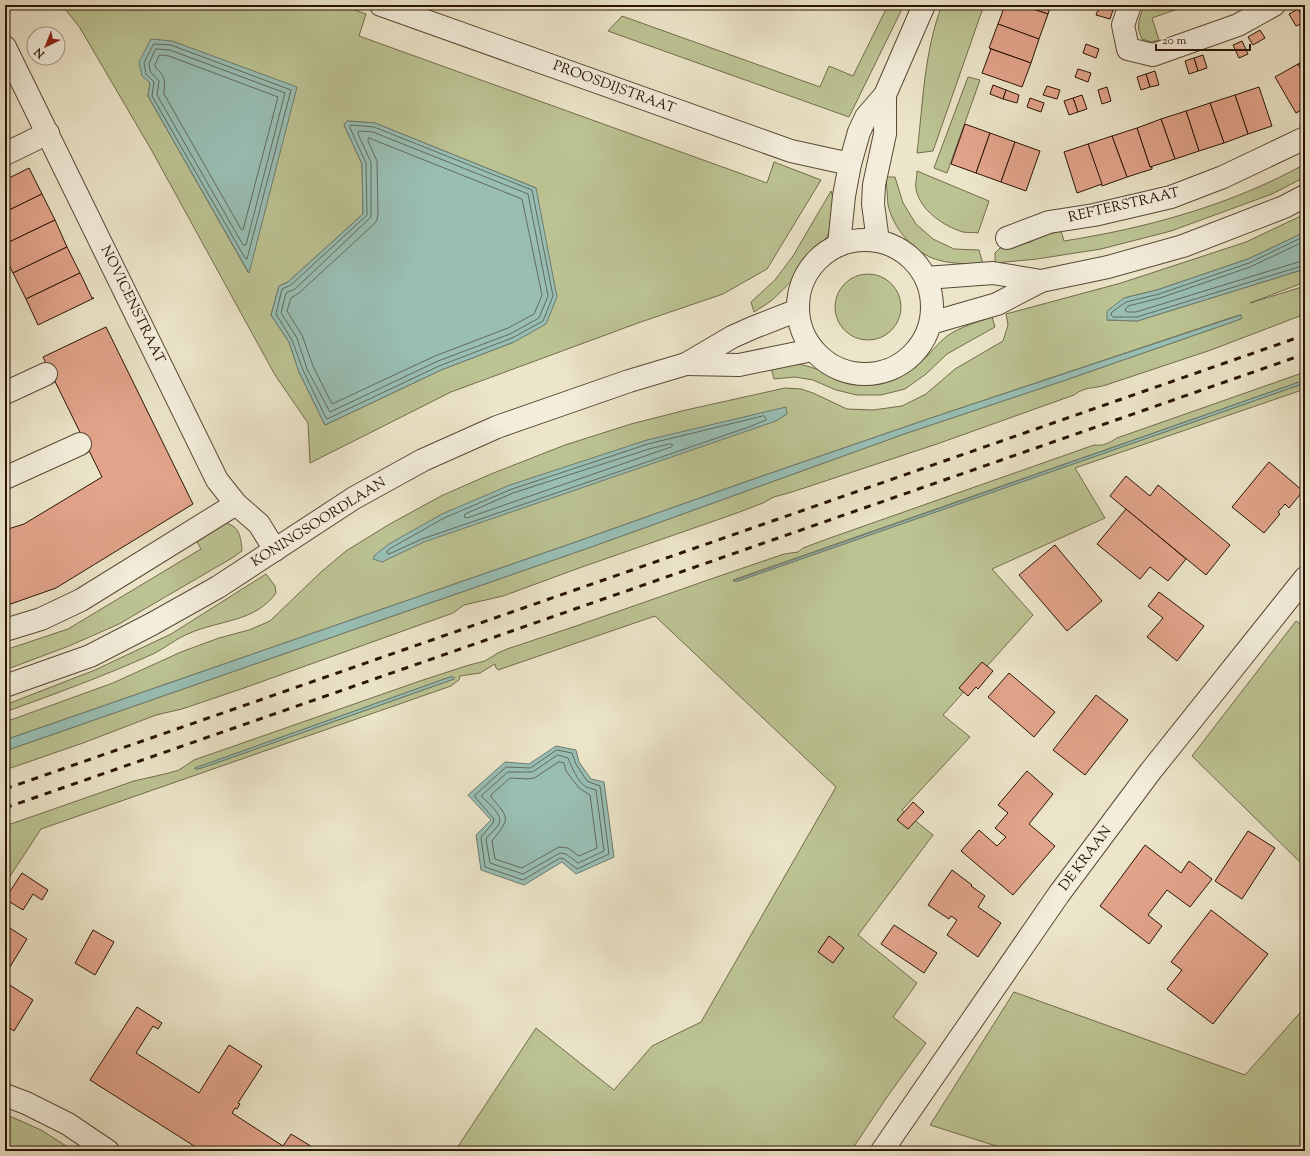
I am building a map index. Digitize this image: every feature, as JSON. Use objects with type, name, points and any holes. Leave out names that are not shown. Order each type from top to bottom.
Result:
[{"type":"street","name":"PROOSDIJSTRAAT","points":[[381,5],[791,151],[850,164]]},
{"type":"street","points":[[839,245],[844,196],[850,164],[859,132],[866,117],[885,95],[924,5]]},
{"type":"street","points":[[1130,5],[1123,25],[1128,50],[1153,55],[1238,25],[1274,5]]},
{"type":"street","name":"NOVICENSTRAAT","points":[[5,47],[217,480],[236,504],[259,524],[275,550]]},
{"type":"street","points":[[878,241],[873,204],[874,185],[886,134],[885,95]]},
{"type":"street","points":[[5,154],[48,133]]},
{"type":"street","name":"REFTERSTRAAT","points":[[1007,238],[1049,222],[1094,215],[1171,197],[1223,177],[1305,138]]},
{"type":"street","points":[[931,323],[997,304],[1041,281],[1108,267],[1183,246],[1284,207],[1305,196]]},
{"type":"street","points":[[859,240],[878,241],[893,246],[906,254],[917,265],[926,278],[932,300],[931,323],[921,346],[903,364],[880,373],[855,374],[832,366],[812,350],[802,331],[798,310],[802,284],[817,260],[839,245],[859,240]]},
{"type":"street","points":[[926,278],[993,273],[1041,281]]},
{"type":"street","name":"KONINGSOORDLAAN","points":[[5,686],[90,656],[145,628],[218,587],[354,498],[423,460],[497,427],[629,381],[686,364],[738,334],[798,310]]},
{"type":"street","name":"KONINGSOORDLAAN","points":[[686,364],[739,365],[812,350]]},
{"type":"street","points":[[5,393],[46,374]]},
{"type":"street","points":[[5,478],[80,444]]},
{"type":"street","points":[[5,630],[41,618],[81,600],[236,504]]},
{"type":"street","name":"DE KRAAN","points":[[882,1151],[1059,894],[1150,772],[1305,578]]},
{"type":"street","points":[[5,1094],[68,1124],[108,1151]]},
{"type":"green space","points":[[62,5],[341,5],[366,14],[359,36],[767,183],[774,162],[821,180],[767,269],[723,294],[638,323],[451,392],[310,463],[308,423],[275,375],[152,151],[80,28]],"holes":[[[150,83],[248,272],[148,96]],[[347,121],[375,123],[536,188],[514,342],[441,370],[325,425],[299,372],[289,342],[271,315],[279,286],[288,282],[363,214],[362,164],[344,125]]]},
{"type":"green space","points":[[888,5],[904,5],[849,117],[608,31],[622,16],[820,87],[829,66],[853,76]]},
{"type":"green space","points":[[942,5],[984,5],[933,151],[917,153],[931,41]]},
{"type":"green space","points":[[1144,5],[1189,5],[1152,18],[1159,40],[1151,42],[1142,39],[1139,30],[1139,22]]},
{"type":"green space","points":[[968,77],[980,80],[947,173],[934,168]]},
{"type":"green space","points":[[1305,164],[1305,177],[1272,194],[1171,231],[1101,249],[1037,259],[995,263],[995,253],[1000,248],[1031,242],[1038,237],[1061,231],[1064,241],[1095,236],[1157,222],[1248,192]]},
{"type":"green space","points":[[917,171],[989,201],[978,233],[965,232],[948,226],[927,210],[918,197],[916,189]]},
{"type":"green space","points":[[886,177],[895,177],[903,203],[916,224],[933,239],[954,249],[979,250],[983,264],[957,263],[938,260],[924,254],[910,243],[899,229],[890,213]]},
{"type":"green space","points":[[831,191],[835,217],[831,230],[816,252],[788,285],[772,300],[754,312],[751,302],[775,280],[793,256]]},
{"type":"green space","points":[[1305,214],[1305,232],[1248,259],[1157,290],[1124,298],[1107,320],[1137,321],[1305,269],[1305,282],[1250,303],[1305,286],[1305,314],[1211,350],[1106,385],[1086,389],[1074,395],[937,444],[774,497],[737,513],[503,596],[464,605],[453,613],[244,688],[182,709],[156,715],[83,743],[5,770],[5,751],[594,546],[907,433],[1060,382],[1242,318],[1241,315],[1236,316],[934,417],[5,740],[5,722],[113,683],[181,652],[219,638],[249,630],[270,621],[321,572],[346,551],[388,525],[441,496],[491,474],[565,445],[631,424],[785,388],[801,389],[813,393],[847,409],[873,410],[902,406],[926,394],[955,369],[1003,341],[1008,325],[1006,314],[1121,283],[1246,242]]},
{"type":"green space","points":[[861,274],[875,274],[887,279],[896,288],[901,300],[899,320],[892,331],[875,340],[861,340],[849,335],[840,326],[835,314],[835,300],[840,288],[849,279]]},
{"type":"green space","points":[[992,317],[995,327],[947,354],[926,374],[905,389],[881,395],[857,395],[836,390],[813,380],[795,377],[774,379],[771,367],[798,364],[853,382],[872,383],[890,379],[915,368],[947,336],[957,330]]},
{"type":"green space","points":[[1305,372],[1305,380],[733,580],[738,581],[1305,383],[1305,389],[1075,468],[1105,518],[992,569],[1033,615],[943,715],[970,737],[902,810],[933,835],[858,935],[917,983],[893,1017],[926,1043],[887,1097],[851,1151],[455,1151],[536,1028],[614,1090],[652,1046],[701,1022],[836,787],[655,616],[498,670],[495,664],[480,673],[460,676],[459,680],[451,686],[41,829],[5,884],[5,826],[134,781],[179,770],[194,760],[420,681],[485,661],[507,649],[784,554],[798,552],[803,548],[827,539],[1094,445],[1106,444],[1117,438]],"holes":[[[450,677],[454,679],[216,763],[198,769],[195,768]]]},
{"type":"green space","points":[[225,523],[237,530],[241,542],[242,551],[232,558],[119,624],[69,646],[5,670],[5,650],[68,629],[201,549],[197,542]]},
{"type":"green space","points":[[266,574],[275,586],[276,593],[268,603],[258,610],[236,619],[190,633],[153,654],[135,662],[5,712],[5,705],[95,670],[171,634]]},
{"type":"green space","points":[[1296,621],[1305,627],[1305,867],[1192,756]]},
{"type":"green space","points":[[1014,992],[1245,1075],[1305,1007],[1305,1151],[1012,1151],[930,1125]]},
{"type":"green space","points":[[5,1114],[41,1130],[74,1151],[5,1151]]},
{"type":"water","points":[[151,39],[172,41],[297,87],[249,273],[148,96],[150,83],[142,76],[139,62]]},
{"type":"water","points":[[347,121],[375,123],[536,188],[557,297],[546,324],[514,342],[441,370],[325,425],[299,372],[289,342],[271,315],[279,286],[288,282],[363,214],[362,164],[344,125]]},
{"type":"water","points":[[1305,232],[1305,269],[1137,321],[1107,320],[1107,311],[1124,298],[1157,290],[1248,259]]},
{"type":"water","points":[[1241,315],[1242,318],[1238,320],[907,433],[594,546],[5,751],[5,740],[934,417]]},
{"type":"water","points":[[1305,380],[1305,383],[738,581],[733,581]]},
{"type":"water","points":[[786,407],[787,414],[776,421],[424,542],[382,562],[373,559],[375,555],[389,544],[442,514],[510,485],[647,440]]},
{"type":"water","points":[[450,677],[454,677],[454,679],[216,763],[195,769],[195,768]]},
{"type":"water","points":[[556,746],[576,750],[579,762],[591,779],[604,782],[614,857],[576,874],[562,862],[524,885],[481,870],[476,835],[491,820],[468,795],[505,762],[529,764]]},
{"type":"building","points":[[1005,5],[1022,5],[1048,14],[1039,39],[998,24]]},
{"type":"building","points":[[1022,5],[1051,5],[1048,14]]},
{"type":"building","points":[[1100,5],[1114,5],[1113,10]]},
{"type":"building","points":[[1100,5],[1113,10],[1110,19],[1096,15]]},
{"type":"building","points":[[1305,5],[1305,22],[1298,9]]},
{"type":"building","points":[[1298,9],[1305,22],[1296,26],[1289,14]]},
{"type":"building","points":[[998,24],[1039,39],[1031,63],[989,48]]},
{"type":"building","points":[[1260,30],[1265,38],[1253,45],[1248,37]]},
{"type":"building","points":[[1242,41],[1248,54],[1239,58],[1233,45]]},
{"type":"building","points":[[1086,44],[1099,49],[1096,58],[1083,53]]},
{"type":"building","points":[[991,49],[1031,63],[1022,87],[982,73]]},
{"type":"building","points":[[1203,55],[1207,68],[1198,71],[1194,58]]},
{"type":"building","points":[[1194,58],[1198,71],[1189,74],[1185,61]]},
{"type":"building","points":[[1305,60],[1305,77],[1298,64]]},
{"type":"building","points":[[1298,64],[1305,77],[1305,108],[1296,113],[1275,77]]},
{"type":"building","points":[[1078,69],[1091,73],[1088,82],[1075,77]]},
{"type":"building","points":[[1155,71],[1159,85],[1150,87],[1146,74]]},
{"type":"building","points":[[1146,74],[1150,87],[1141,90],[1137,77]]},
{"type":"building","points":[[993,85],[1006,90],[1003,99],[990,94]]},
{"type":"building","points":[[1047,86],[1060,90],[1057,99],[1043,95]]},
{"type":"building","points":[[1107,87],[1111,101],[1102,104],[1098,90]]},
{"type":"building","points":[[1259,87],[1272,126],[1248,134],[1235,95]]},
{"type":"building","points":[[1006,90],[1019,95],[1017,103],[1003,99]]},
{"type":"building","points":[[1082,95],[1087,109],[1078,112],[1073,98]]},
{"type":"building","points":[[1235,95],[1248,134],[1224,143],[1210,103]]},
{"type":"building","points":[[1030,98],[1044,103],[1041,112],[1027,107]]},
{"type":"building","points":[[1073,98],[1078,112],[1069,115],[1064,101]]},
{"type":"building","points":[[1210,103],[1224,143],[1199,151],[1186,111]]},
{"type":"building","points":[[1186,111],[1199,151],[1175,159],[1161,119]]},
{"type":"building","points":[[1161,119],[1175,159],[1150,167],[1137,128]]},
{"type":"building","points":[[965,124],[990,133],[976,173],[951,164]]},
{"type":"building","points":[[1137,128],[1152,169],[1127,177],[1112,136]]},
{"type":"building","points":[[990,133],[1015,142],[1001,182],[976,173]]},
{"type":"building","points":[[1112,136],[1127,177],[1102,186],[1088,144]]},
{"type":"building","points":[[1015,142],[1040,151],[1026,191],[1001,182]]},
{"type":"building","points":[[1088,144],[1102,184],[1077,193],[1064,152]]},
{"type":"building","points":[[29,168],[42,194],[5,212],[5,180]]},
{"type":"building","points":[[42,194],[55,220],[5,244],[5,212]]},
{"type":"building","points":[[55,220],[67,247],[13,273],[5,257],[5,244]]},
{"type":"building","points":[[67,247],[80,273],[26,299],[13,273]]},
{"type":"building","points":[[80,273],[92,298],[94,298],[38,325],[26,299]]},
{"type":"building","points":[[106,327],[193,504],[56,588],[5,606],[5,530],[24,524],[102,477],[43,357]]},
{"type":"building","points":[[1269,462],[1303,491],[1289,508],[1285,504],[1278,512],[1280,514],[1264,533],[1232,507]]},
{"type":"building","points":[[1126,476],[1150,496],[1158,485],[1230,545],[1206,575],[1110,496]]},
{"type":"building","points":[[1126,509],[1186,559],[1168,581],[1150,567],[1140,579],[1097,544]]},
{"type":"building","points":[[1055,545],[1102,601],[1067,631],[1019,575]]},
{"type":"building","points":[[1159,592],[1204,626],[1177,661],[1147,637],[1163,618],[1148,606]]},
{"type":"building","points":[[982,662],[993,671],[978,689],[976,687],[968,696],[959,688]]},
{"type":"building","points":[[1009,673],[1055,712],[1034,737],[988,697]]},
{"type":"building","points":[[1096,695],[1128,720],[1085,775],[1053,750]]},
{"type":"building","points":[[1027,771],[1053,794],[1029,824],[1055,846],[1013,895],[961,851],[979,830],[997,846],[1006,837],[995,828],[1008,813],[998,805]]},
{"type":"building","points":[[913,802],[924,812],[908,829],[897,820]]},
{"type":"building","points":[[1248,831],[1275,848],[1242,899],[1215,881]]},
{"type":"building","points":[[1145,845],[1181,873],[1189,861],[1212,879],[1190,907],[1167,890],[1148,915],[1162,926],[1149,944],[1100,906]]},
{"type":"building","points":[[952,870],[985,896],[978,907],[1001,923],[978,957],[947,935],[957,920],[951,916],[949,919],[928,905]]},
{"type":"building","points":[[22,873],[48,890],[42,900],[33,894],[23,910],[5,899]]},
{"type":"building","points":[[1211,910],[1268,954],[1213,1024],[1167,989],[1182,970],[1171,962]]},
{"type":"building","points":[[5,925],[27,939],[5,975]]},
{"type":"building","points":[[894,925],[937,953],[924,973],[881,944]]},
{"type":"building","points":[[93,930],[114,942],[95,975],[75,963]]},
{"type":"building","points":[[829,936],[844,948],[833,963],[818,952]]},
{"type":"building","points":[[5,982],[33,1000],[14,1031],[5,1025]]},
{"type":"building","points":[[137,1007],[162,1023],[158,1029],[153,1026],[136,1053],[199,1093],[229,1045],[262,1066],[238,1103],[240,1104],[237,1109],[235,1108],[232,1113],[283,1146],[291,1134],[314,1148],[313,1151],[202,1151],[90,1080]]},
{"type":"railway","points":[[5,789],[1305,335]]},
{"type":"railway","points":[[5,808],[1305,354]]}]
